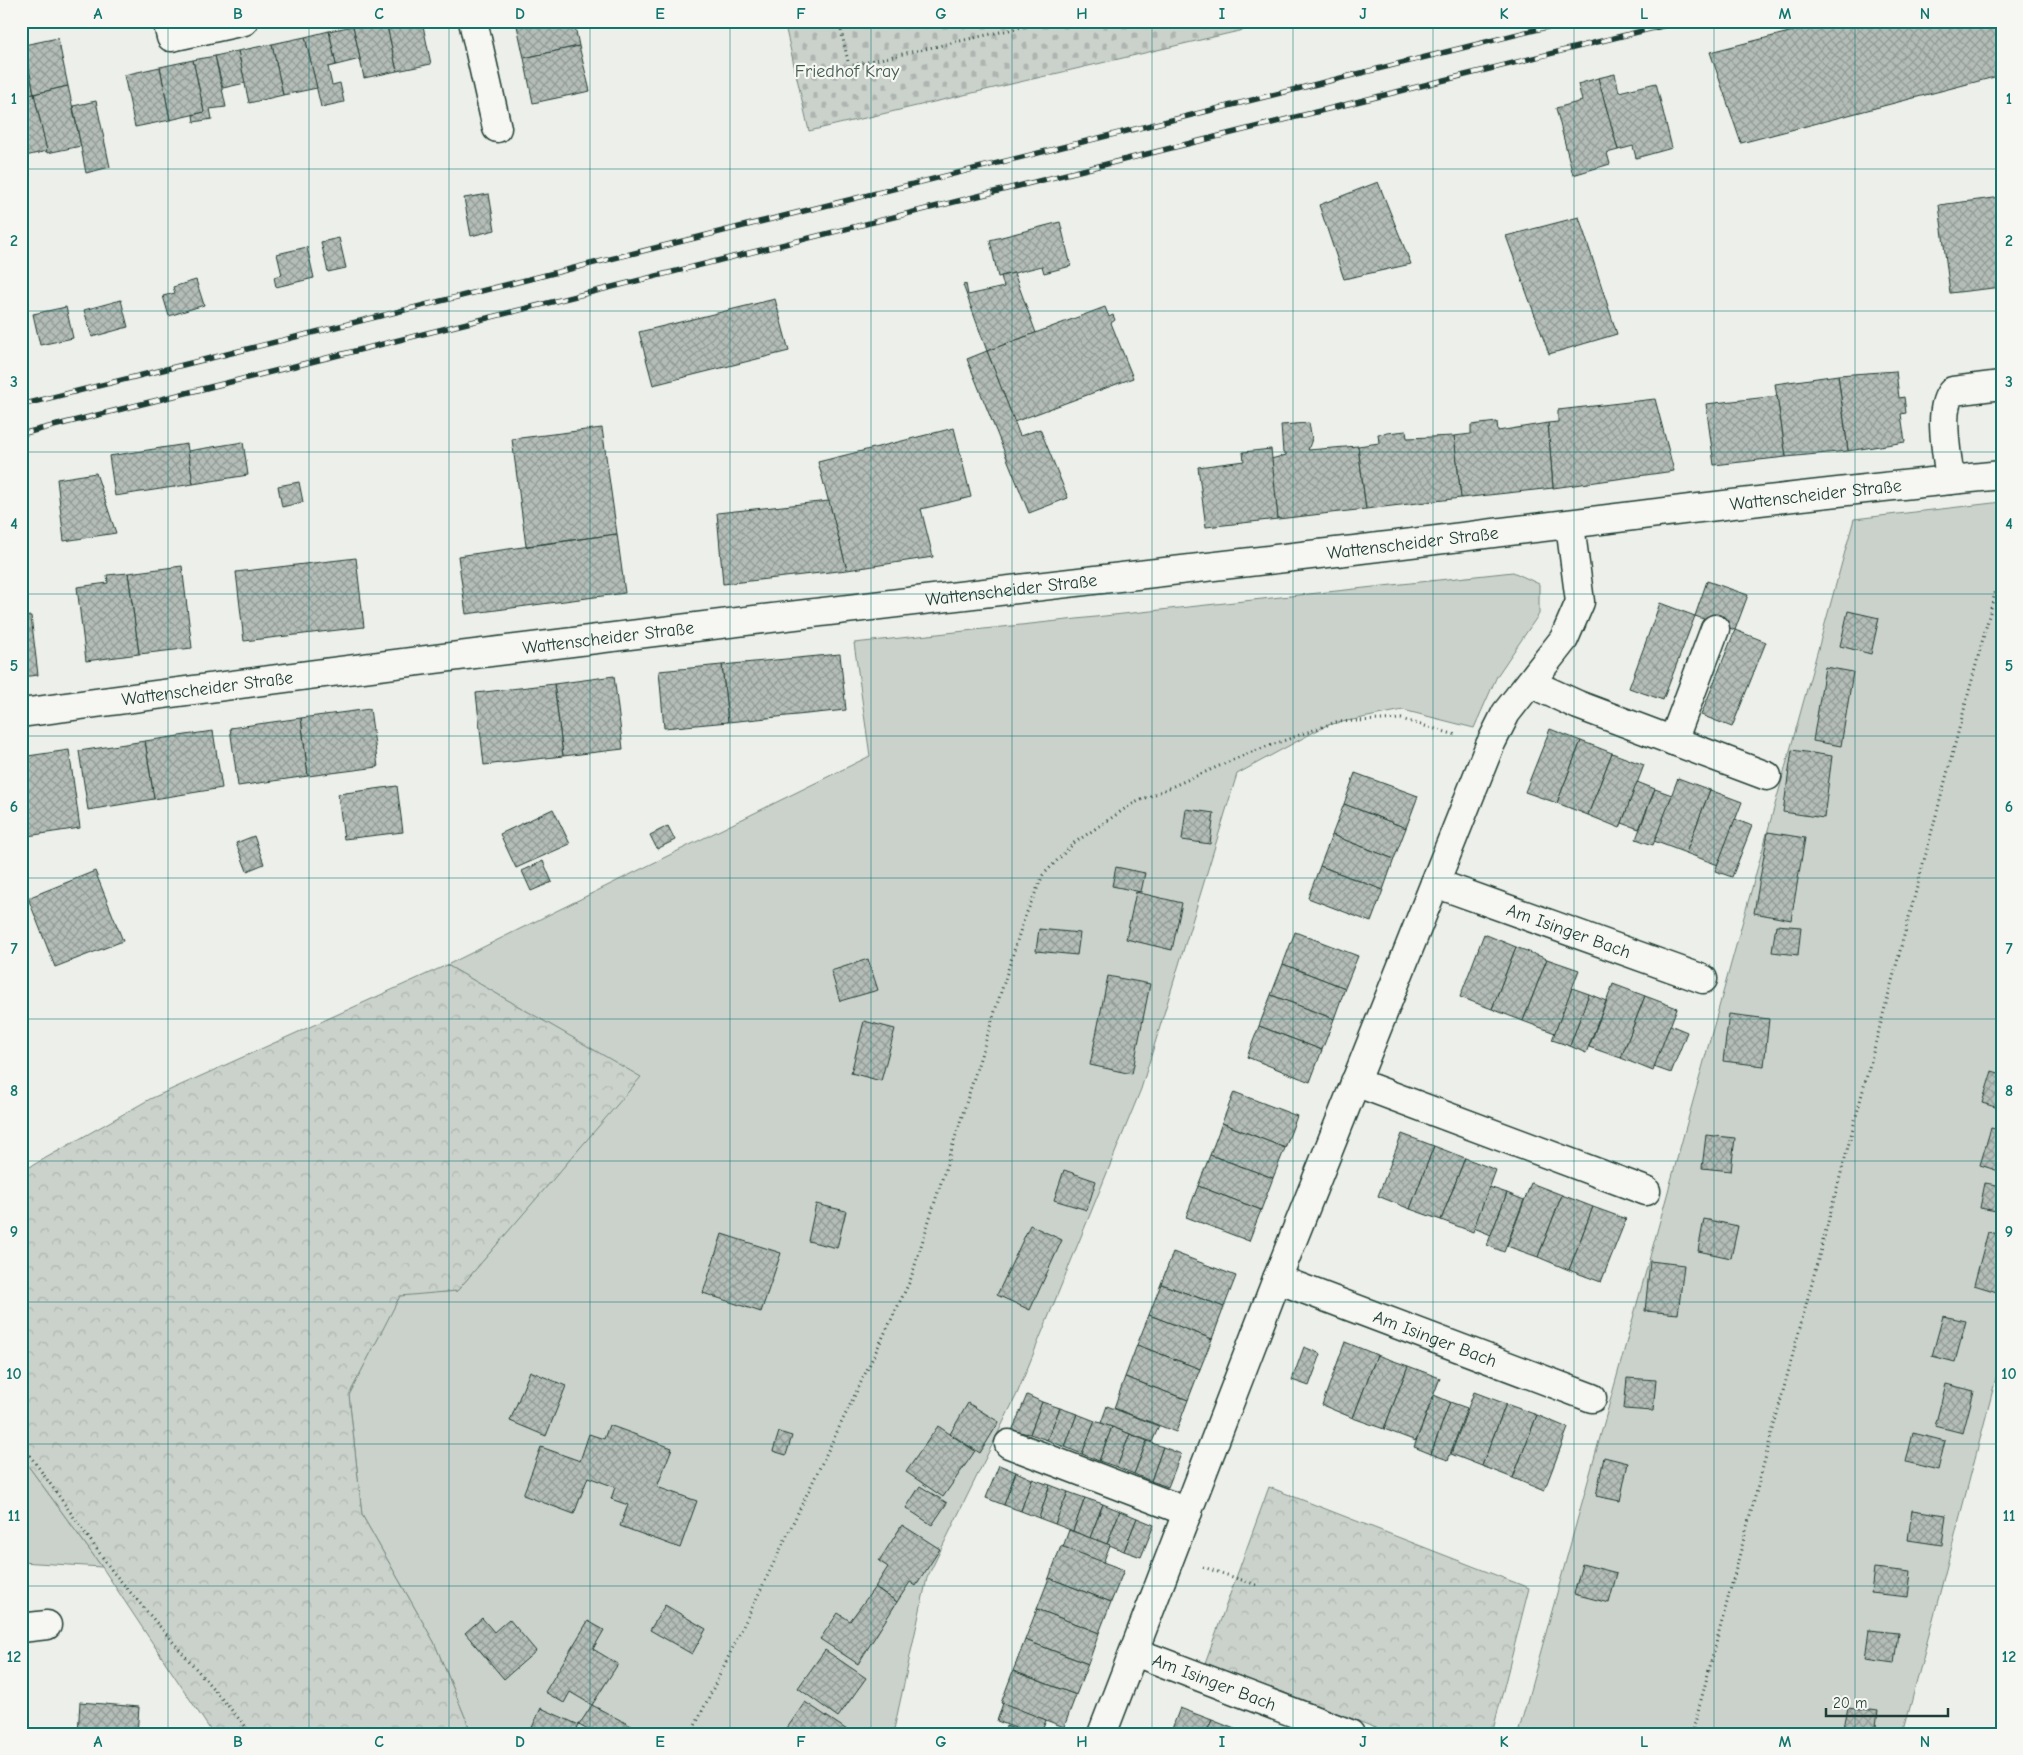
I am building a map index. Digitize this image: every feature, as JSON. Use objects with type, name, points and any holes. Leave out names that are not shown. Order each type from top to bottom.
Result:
[{"type":"street","points":[[167,21],[171,36],[244,21]]},
{"type":"street","points":[[473,21],[497,128]]},
{"type":"street","points":[[1950,480],[1944,418],[1945,401],[1953,391],[2000,385]]},
{"type":"street","name":"Wattenscheider Straße","points":[[21,713],[655,633],[1570,525],[1856,489],[2002,475]]},
{"type":"street","name":"Am Isinger Bach","points":[[1102,1734],[1172,1557],[1277,1279],[1490,745],[1506,713],[1564,638],[1580,602],[1570,525]]},
{"type":"street","points":[[1673,741],[1715,629]]},
{"type":"street","points":[[1530,683],[1578,705],[1767,776]]},
{"type":"street","name":"Am Isinger Bach","points":[[1435,883],[1703,979]]},
{"type":"street","points":[[1355,1082],[1646,1191]]},
{"type":"street","name":"Am Isinger Bach","points":[[1277,1279],[1592,1398]]},
{"type":"street","points":[[1009,1444],[1188,1512]]},
{"type":"street","name":"Am Isinger Bach","points":[[1135,1652],[1350,1734]]},
{"type":"path","points":[[839,21],[849,66],[1049,21]]},
{"type":"path","points":[[1692,1734],[2002,567]]},
{"type":"path","points":[[691,1734],[910,1281],[1024,919],[1043,875],[1074,843],[1132,804],[1249,753],[1336,722],[1401,719],[1490,745]]},
{"type":"path","points":[[21,1443],[113,1572],[252,1734]]},
{"type":"path","points":[[1172,1557],[1257,1585]]},
{"type":"green space","name":"Friedhof Kray","points":[[784,21],[1282,21],[809,131]]},
{"type":"green space","points":[[2002,502],[2002,1355],[1903,1734],[1518,1734],[1854,519]]},
{"type":"green space","points":[[1513,572],[1539,584],[1539,614],[1497,676],[1474,728],[1403,710],[1327,725],[1237,774],[1141,1089],[1017,1394],[927,1578],[893,1734],[472,1734],[434,1642],[362,1515],[349,1395],[400,1295],[457,1291],[640,1077],[447,965],[870,756],[854,643]]},
{"type":"green space","points":[[447,965],[641,1077],[457,1291],[400,1296],[349,1395],[362,1515],[434,1642],[472,1734],[213,1734],[102,1567],[21,1456],[21,1172],[150,1099]]},
{"type":"green space","points":[[21,1456],[102,1567],[21,1562]]},
{"type":"green space","points":[[1269,1487],[1529,1588],[1492,1734],[1392,1734],[1205,1663]]},
{"type":"building","points":[[386,21],[397,71],[364,78],[353,26]]},
{"type":"building","points":[[386,21],[422,21],[431,64],[397,71]]},
{"type":"building","points":[[516,21],[574,21],[579,46],[524,58]]},
{"type":"building","points":[[1833,21],[2002,21],[2002,75],[1741,143],[1710,52]]},
{"type":"building","points":[[353,26],[360,59],[336,65],[329,31]]},
{"type":"building","points":[[329,31],[336,65],[328,67],[332,85],[340,83],[344,102],[321,107],[305,37]]},
{"type":"building","points":[[305,37],[317,88],[283,95],[272,44]]},
{"type":"building","points":[[58,38],[68,86],[34,94],[24,45]]},
{"type":"building","points":[[272,44],[283,95],[249,103],[238,51]]},
{"type":"building","points":[[24,45],[34,94],[21,96],[21,46]]},
{"type":"building","points":[[579,46],[590,91],[533,103],[524,58]]},
{"type":"building","points":[[238,51],[245,83],[223,88],[215,56]]},
{"type":"building","points":[[215,56],[226,107],[210,109],[212,119],[194,122],[193,115],[204,112],[193,60]]},
{"type":"building","points":[[193,60],[204,112],[170,120],[160,67]]},
{"type":"building","points":[[160,67],[170,120],[135,127],[124,75]]},
{"type":"building","points":[[1615,74],[1619,92],[1656,83],[1672,148],[1636,158],[1633,146],[1618,150],[1598,78]]},
{"type":"building","points":[[1598,78],[1618,150],[1607,153],[1610,164],[1573,175],[1556,108],[1582,101],[1578,84]]},
{"type":"building","points":[[68,86],[81,146],[47,153],[34,94]]},
{"type":"building","points":[[34,94],[47,151],[21,157],[21,96]]},
{"type":"building","points":[[96,101],[110,167],[86,173],[73,106]]},
{"type":"building","points":[[1378,182],[1411,264],[1344,279],[1319,205]]},
{"type":"building","points":[[489,194],[495,230],[471,236],[464,198]]},
{"type":"building","points":[[2002,197],[2002,287],[1950,293],[1939,205]]},
{"type":"building","points":[[1579,217],[1617,334],[1549,354],[1506,236]]},
{"type":"building","points":[[1060,222],[1071,266],[1044,273],[1042,266],[998,277],[990,240]]},
{"type":"building","points":[[339,238],[346,268],[328,272],[321,242]]},
{"type":"building","points":[[307,247],[314,278],[276,287],[274,277],[282,275],[277,254]]},
{"type":"building","points":[[1014,273],[1036,333],[987,351],[963,285],[966,284],[968,295],[1004,287],[1001,276]]},
{"type":"building","points":[[196,280],[204,305],[169,316],[163,296],[175,293],[173,287]]},
{"type":"building","points":[[775,299],[789,351],[653,385],[639,332]]},
{"type":"building","points":[[121,300],[128,327],[92,337],[84,310]]},
{"type":"building","points":[[66,307],[73,338],[40,345],[33,314]]},
{"type":"building","points":[[1105,307],[1109,317],[1113,315],[1115,320],[1111,323],[1133,378],[1014,422],[987,351]]},
{"type":"building","points":[[987,351],[1020,436],[1040,429],[1068,498],[1029,513],[967,359]]},
{"type":"building","points":[[1896,371],[1899,398],[1904,397],[1906,413],[1901,414],[1905,442],[1848,451],[1838,375]]},
{"type":"building","points":[[1838,375],[1848,451],[1786,457],[1775,384]]},
{"type":"building","points":[[1777,396],[1786,457],[1714,465],[1706,404]]},
{"type":"building","points":[[1655,399],[1674,471],[1553,488],[1548,423],[1558,422],[1558,410]]},
{"type":"building","points":[[1497,422],[1498,431],[1548,423],[1553,488],[1461,498],[1454,436],[1471,434],[1471,425]]},
{"type":"building","points":[[1309,423],[1312,439],[1308,450],[1358,446],[1366,509],[1278,519],[1271,459],[1286,455],[1286,453],[1283,453],[1281,425]]},
{"type":"building","points":[[602,428],[617,534],[526,546],[512,439]]},
{"type":"building","points":[[954,428],[971,497],[921,509],[933,557],[847,570],[818,462]]},
{"type":"building","points":[[1406,431],[1407,438],[1454,436],[1461,498],[1366,509],[1358,446],[1379,443],[1378,434]]},
{"type":"building","points":[[243,442],[248,475],[193,484],[188,451]]},
{"type":"building","points":[[187,444],[193,484],[115,496],[109,456]]},
{"type":"building","points":[[1271,449],[1278,519],[1206,527],[1198,467],[1244,461],[1243,452]]},
{"type":"building","points":[[96,473],[116,533],[64,541],[57,479]]},
{"type":"building","points":[[299,482],[303,502],[282,507],[278,486]]},
{"type":"building","points":[[829,501],[847,570],[723,584],[717,513]]},
{"type":"building","points":[[617,534],[625,593],[466,614],[458,556]]},
{"type":"building","points":[[356,558],[364,627],[244,641],[236,572]]},
{"type":"building","points":[[182,566],[192,648],[139,654],[128,573]]},
{"type":"building","points":[[128,573],[139,654],[86,661],[77,587],[108,583],[107,575]]},
{"type":"building","points":[[1707,581],[1748,595],[1735,630],[1695,616]]},
{"type":"building","points":[[1660,603],[1695,616],[1663,700],[1629,688]]},
{"type":"building","points":[[1848,611],[1879,618],[1871,654],[1840,646]]},
{"type":"building","points":[[31,616],[38,675],[21,677],[21,617]]},
{"type":"building","points":[[1735,630],[1766,642],[1732,727],[1701,715]]},
{"type":"building","points":[[840,654],[846,710],[728,722],[722,665]]},
{"type":"building","points":[[722,665],[728,722],[664,728],[659,671]]},
{"type":"building","points":[[1825,667],[1853,672],[1841,746],[1813,741]]},
{"type":"building","points":[[614,676],[623,749],[563,756],[554,684]]},
{"type":"building","points":[[554,684],[563,756],[484,765],[476,693]]},
{"type":"building","points":[[370,709],[378,767],[308,776],[301,718]]},
{"type":"building","points":[[301,718],[308,776],[238,786],[230,728]]},
{"type":"building","points":[[1550,729],[1581,741],[1557,803],[1525,792]]},
{"type":"building","points":[[213,731],[222,788],[154,799],[145,741]]},
{"type":"building","points":[[145,741],[154,799],[88,810],[79,751]]},
{"type":"building","points":[[1581,741],[1612,753],[1588,815],[1557,803]]},
{"type":"building","points":[[69,750],[80,828],[21,837],[21,757]]},
{"type":"building","points":[[1792,750],[1832,756],[1824,818],[1783,812]]},
{"type":"building","points":[[1612,753],[1644,765],[1620,828],[1588,815]]},
{"type":"building","points":[[1355,773],[1418,796],[1406,828],[1344,804]]},
{"type":"building","points":[[1678,778],[1710,790],[1686,853],[1654,841]]},
{"type":"building","points":[[1637,782],[1655,789],[1639,829],[1622,823]]},
{"type":"building","points":[[397,786],[403,832],[344,839],[338,794]]},
{"type":"building","points":[[1655,789],[1672,795],[1653,845],[1636,839]]},
{"type":"building","points":[[1710,790],[1742,802],[1718,865],[1686,853]]},
{"type":"building","points":[[1344,804],[1406,828],[1394,859],[1332,835]]},
{"type":"building","points":[[553,809],[570,844],[516,868],[500,834]]},
{"type":"building","points":[[1186,809],[1214,813],[1210,844],[1182,840]]},
{"type":"building","points":[[1735,819],[1752,826],[1732,877],[1715,871]]},
{"type":"building","points":[[668,826],[675,840],[657,849],[650,835]]},
{"type":"building","points":[[1768,832],[1805,838],[1791,920],[1754,913]]},
{"type":"building","points":[[1332,835],[1394,859],[1383,890],[1320,866]]},
{"type":"building","points":[[254,836],[264,864],[247,871],[236,843]]},
{"type":"building","points":[[543,861],[552,882],[531,891],[522,871]]},
{"type":"building","points":[[1320,866],[1383,890],[1371,922],[1308,898]]},
{"type":"building","points":[[1116,867],[1145,873],[1141,892],[1112,886]]},
{"type":"building","points":[[95,871],[123,941],[55,967],[28,898]]},
{"type":"building","points":[[1136,892],[1182,903],[1172,950],[1126,939]]},
{"type":"building","points":[[1776,925],[1801,927],[1798,955],[1772,952]]},
{"type":"building","points":[[1039,929],[1080,933],[1077,955],[1036,951]]},
{"type":"building","points":[[1295,932],[1358,956],[1345,988],[1283,964]]},
{"type":"building","points":[[1484,934],[1516,947],[1492,1009],[1460,997]]},
{"type":"building","points":[[1516,947],[1547,959],[1523,1021],[1492,1009]]},
{"type":"building","points":[[868,959],[878,990],[840,1001],[831,971]]},
{"type":"building","points":[[1547,959],[1579,970],[1555,1033],[1523,1021]]},
{"type":"building","points":[[1283,964],[1345,988],[1334,1019],[1271,995]]},
{"type":"building","points":[[1108,976],[1150,984],[1132,1074],[1090,1065]]},
{"type":"building","points":[[1613,984],[1645,996],[1621,1058],[1589,1047]]},
{"type":"building","points":[[1572,988],[1589,994],[1570,1046],[1552,1040]]},
{"type":"building","points":[[1589,994],[1606,1001],[1586,1053],[1570,1046]]},
{"type":"building","points":[[1271,995],[1334,1019],[1322,1050],[1259,1026]]},
{"type":"building","points":[[1645,996],[1677,1008],[1653,1071],[1621,1058]]},
{"type":"building","points":[[1729,1014],[1769,1019],[1764,1066],[1723,1061]]},
{"type":"building","points":[[864,1021],[895,1029],[881,1081],[851,1073]]},
{"type":"building","points":[[1670,1025],[1687,1032],[1671,1073],[1654,1067]]},
{"type":"building","points":[[1259,1026],[1322,1050],[1310,1082],[1247,1057]]},
{"type":"building","points":[[1992,1071],[2002,1074],[2002,1109],[1982,1103]]},
{"type":"building","points":[[1234,1092],[1297,1116],[1285,1148],[1222,1123]]},
{"type":"building","points":[[1222,1123],[1285,1148],[1273,1178],[1210,1155]]},
{"type":"building","points":[[1991,1128],[2002,1131],[2002,1172],[1980,1165]]},
{"type":"building","points":[[1402,1134],[1434,1146],[1410,1209],[1378,1196]]},
{"type":"building","points":[[1706,1135],[1735,1138],[1731,1171],[1702,1168]]},
{"type":"building","points":[[1434,1146],[1465,1158],[1441,1220],[1410,1209]]},
{"type":"building","points":[[1210,1155],[1273,1178],[1261,1210],[1198,1186]]},
{"type":"building","points":[[1465,1158],[1496,1170],[1473,1232],[1441,1220]]},
{"type":"building","points":[[1064,1170],[1096,1181],[1087,1210],[1054,1200]]},
{"type":"building","points":[[1531,1183],[1562,1195],[1538,1257],[1507,1246]]},
{"type":"building","points":[[1985,1183],[2002,1186],[2002,1212],[1980,1208]]},
{"type":"building","points":[[1198,1186],[1261,1210],[1249,1241],[1186,1217]]},
{"type":"building","points":[[1489,1187],[1507,1193],[1491,1235],[1474,1228]]},
{"type":"building","points":[[1507,1193],[1524,1200],[1504,1252],[1487,1245]]},
{"type":"building","points":[[1562,1195],[1593,1207],[1569,1270],[1538,1257]]},
{"type":"building","points":[[816,1204],[846,1211],[837,1248],[808,1241]]},
{"type":"building","points":[[1593,1207],[1626,1219],[1601,1282],[1569,1270]]},
{"type":"building","points":[[1704,1219],[1738,1226],[1731,1258],[1698,1251]]},
{"type":"building","points":[[1030,1225],[1062,1240],[1030,1310],[997,1295]]},
{"type":"building","points":[[1988,1232],[2002,1235],[2002,1272],[1997,1292],[1974,1285]]},
{"type":"building","points":[[722,1234],[781,1253],[761,1312],[703,1293]]},
{"type":"building","points":[[1173,1252],[1236,1276],[1224,1307],[1161,1284]]},
{"type":"building","points":[[1650,1261],[1684,1265],[1678,1314],[1645,1311]]},
{"type":"building","points":[[1161,1284],[1224,1307],[1212,1339],[1149,1315]]},
{"type":"building","points":[[1149,1315],[1212,1339],[1200,1369],[1137,1345]]},
{"type":"building","points":[[1943,1316],[1966,1321],[1955,1362],[1932,1356]]},
{"type":"building","points":[[1345,1342],[1377,1355],[1353,1418],[1322,1405]]},
{"type":"building","points":[[1137,1345],[1200,1369],[1188,1400],[1125,1377]]},
{"type":"building","points":[[1304,1347],[1321,1354],[1309,1386],[1292,1380]]},
{"type":"building","points":[[1377,1355],[1408,1366],[1384,1429],[1353,1418]]},
{"type":"building","points":[[1408,1366],[1440,1378],[1416,1441],[1384,1429]]},
{"type":"building","points":[[530,1371],[566,1386],[546,1436],[510,1421]]},
{"type":"building","points":[[1125,1377],[1188,1400],[1176,1432],[1114,1408]]},
{"type":"building","points":[[1627,1378],[1656,1380],[1653,1411],[1624,1409]]},
{"type":"building","points":[[1946,1384],[1974,1391],[1963,1433],[1935,1426]]},
{"type":"building","points":[[1474,1392],[1506,1404],[1482,1466],[1451,1454]]},
{"type":"building","points":[[1027,1395],[1042,1402],[1030,1434],[1012,1431]]},
{"type":"building","points":[[1434,1395],[1450,1402],[1431,1454],[1414,1447]]},
{"type":"building","points":[[1042,1402],[1060,1408],[1047,1440],[1030,1434]]},
{"type":"building","points":[[1450,1402],[1467,1408],[1448,1460],[1431,1454]]},
{"type":"building","points":[[968,1403],[999,1422],[980,1453],[950,1434]]},
{"type":"building","points":[[1506,1404],[1537,1415],[1513,1478],[1482,1466]]},
{"type":"building","points":[[1107,1406],[1159,1426],[1152,1442],[1101,1423]]},
{"type":"building","points":[[1060,1408],[1077,1414],[1065,1447],[1047,1440]]},
{"type":"building","points":[[1077,1414],[1095,1421],[1082,1454],[1065,1447]]},
{"type":"building","points":[[1537,1415],[1568,1428],[1544,1491],[1513,1478]]},
{"type":"building","points":[[1095,1421],[1112,1427],[1099,1461],[1082,1454]]},
{"type":"building","points":[[609,1425],[672,1448],[657,1487],[697,1501],[680,1548],[620,1526],[628,1505],[611,1499],[615,1487],[588,1477],[574,1514],[523,1495],[541,1447],[580,1461],[589,1434],[604,1439]]},
{"type":"building","points":[[938,1426],[975,1451],[943,1497],[906,1472]]},
{"type":"building","points":[[1112,1427],[1130,1434],[1117,1467],[1099,1461]]},
{"type":"building","points":[[779,1432],[792,1436],[786,1455],[773,1451]]},
{"type":"building","points":[[1913,1433],[1945,1441],[1938,1470],[1906,1462]]},
{"type":"building","points":[[1130,1434],[1147,1441],[1134,1474],[1117,1467]]},
{"type":"building","points":[[1147,1441],[1163,1447],[1151,1481],[1134,1474]]},
{"type":"building","points":[[1163,1447],[1181,1454],[1168,1487],[1151,1481]]},
{"type":"building","points":[[1604,1457],[1628,1463],[1620,1501],[1596,1496]]},
{"type":"building","points":[[999,1465],[1016,1472],[1004,1505],[986,1498]]},
{"type":"building","points":[[1016,1472],[1032,1479],[1021,1511],[1004,1505]]},
{"type":"building","points":[[1032,1479],[1050,1485],[1039,1518],[1021,1511]]},
{"type":"building","points":[[1050,1485],[1068,1492],[1055,1524],[1039,1518]]},
{"type":"building","points":[[920,1486],[947,1503],[932,1525],[906,1508]]},
{"type":"building","points":[[1068,1492],[1085,1498],[1073,1531],[1055,1524]]},
{"type":"building","points":[[1085,1498],[1103,1504],[1090,1538],[1073,1531]]},
{"type":"building","points":[[1103,1504],[1120,1511],[1107,1544],[1090,1538]]},
{"type":"building","points":[[1912,1510],[1946,1515],[1942,1545],[1908,1540]]},
{"type":"building","points":[[1120,1511],[1137,1518],[1124,1551],[1107,1544]]},
{"type":"building","points":[[1137,1518],[1154,1525],[1141,1557],[1124,1551]]},
{"type":"building","points":[[902,1525],[940,1549],[916,1586],[910,1582],[897,1602],[875,1587],[888,1567],[879,1561]]},
{"type":"building","points":[[1069,1530],[1110,1545],[1103,1563],[1063,1547]]},
{"type":"building","points":[[1061,1546],[1124,1570],[1111,1602],[1049,1578]]},
{"type":"building","points":[[1582,1564],[1617,1573],[1609,1603],[1574,1594]]},
{"type":"building","points":[[1874,1568],[1911,1572],[1908,1597],[1871,1593]]},
{"type":"building","points":[[1049,1578],[1111,1602],[1099,1633],[1037,1609]]},
{"type":"building","points":[[875,1587],[897,1602],[858,1664],[820,1639],[838,1613],[850,1621]]},
{"type":"building","points":[[665,1605],[706,1629],[692,1654],[650,1630]]},
{"type":"building","points":[[1037,1609],[1099,1633],[1088,1664],[1025,1640]]},
{"type":"building","points":[[482,1618],[494,1632],[509,1619],[536,1651],[504,1679],[465,1633]]},
{"type":"building","points":[[588,1621],[604,1630],[593,1649],[618,1664],[592,1705],[570,1692],[564,1703],[545,1692]]},
{"type":"building","points":[[1869,1630],[1898,1633],[1894,1664],[1865,1660]]},
{"type":"building","points":[[1025,1640],[1088,1664],[1076,1695],[1013,1671]]},
{"type":"building","points":[[825,1650],[866,1678],[838,1717],[798,1688]]},
{"type":"building","points":[[1013,1671],[1076,1695],[1064,1727],[1001,1703]]},
{"type":"building","points":[[80,1702],[139,1707],[137,1734],[78,1734]]},
{"type":"building","points":[[805,1702],[853,1734],[783,1734]]},
{"type":"building","points":[[1003,1703],[1046,1720],[1041,1734],[1032,1734],[997,1721]]},
{"type":"building","points":[[592,1705],[639,1730],[637,1734],[595,1734],[579,1725]]},
{"type":"building","points":[[1848,1707],[1878,1711],[1875,1733],[1844,1728]]},
{"type":"building","points":[[541,1708],[579,1725],[575,1734],[529,1734]]},
{"type":"building","points":[[1180,1708],[1212,1720],[1206,1734],[1170,1734]]},
{"type":"building","points":[[1212,1720],[1242,1732],[1242,1734],[1206,1734]]},
{"type":"building","points":[[1006,1726],[1029,1734],[1005,1734]]},
{"type":"railway","points":[[21,405],[1571,21]]},
{"type":"railway","points":[[21,434],[1682,21]]}]
